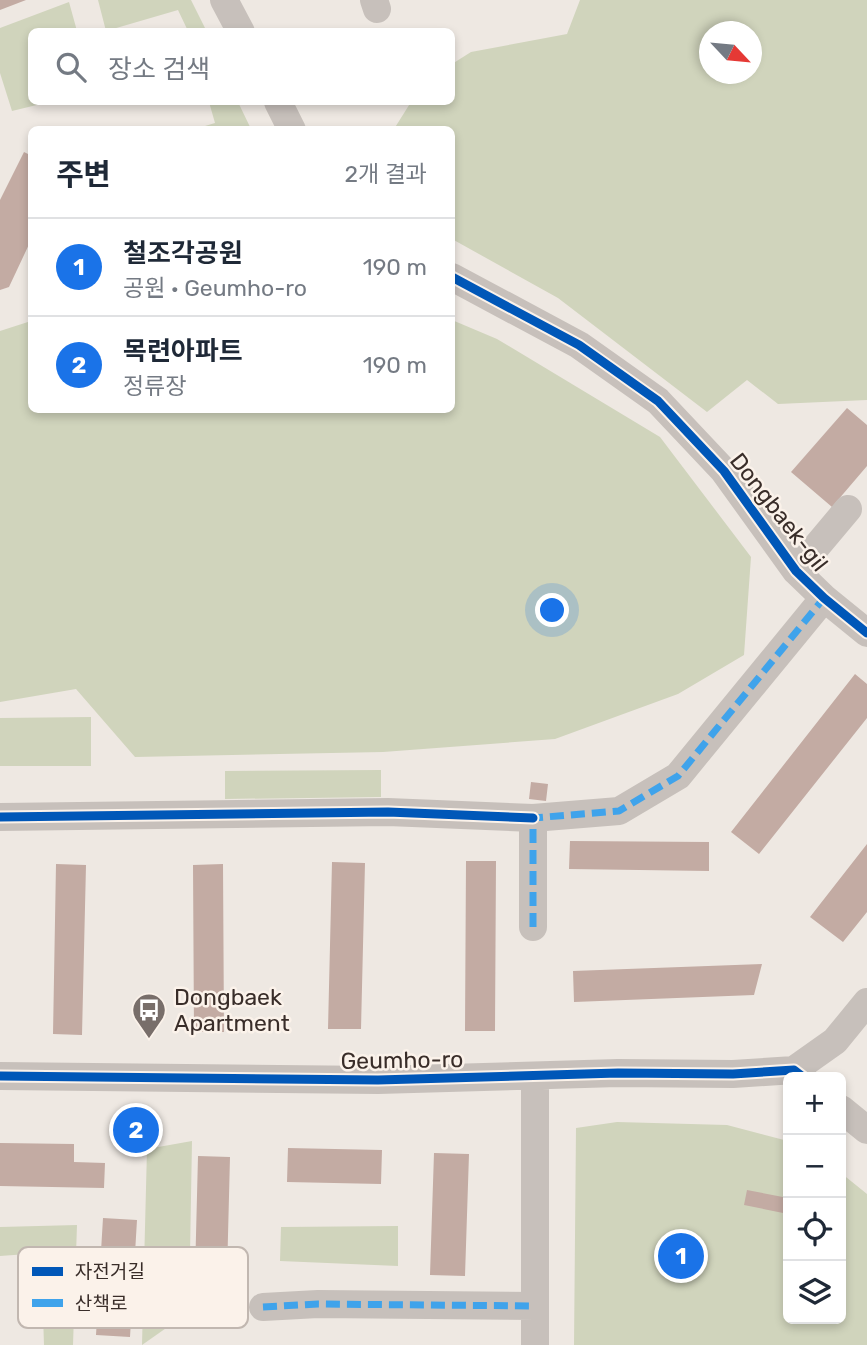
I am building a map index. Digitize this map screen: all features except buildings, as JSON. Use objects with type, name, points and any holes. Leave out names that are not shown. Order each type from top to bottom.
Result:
[{"type":"street","points":[[224,0],[239,28]]},
{"type":"street","points":[[280,105],[290,126]]},
{"type":"street","name":"Dongbaek-gil","points":[[455,279],[579,345],[658,401],[724,471],[796,571],[867,633]]},
{"type":"street","points":[[796,571],[848,509]]},
{"type":"street","points":[[0,817],[388,812],[533,818],[619,811],[678,776],[824,597]]},
{"type":"street","points":[[533,818],[533,927]]},
{"type":"street","points":[[801,1072],[835,1041],[867,1002]]},
{"type":"street","name":"Geumho-ro","points":[[0,1076],[288,1080],[783,1074]]},
{"type":"street","points":[[535,1076],[535,1345]]},
{"type":"street","points":[[846,1113],[867,1130]]},
{"type":"street","points":[[263,1307],[318,1304],[535,1306]]},
{"type":"green space","points":[[98,0],[191,0],[205,28],[187,28],[178,10],[116,28],[105,28]]},
{"type":"green space","points":[[580,0],[867,0],[867,400],[778,404],[747,380],[707,412],[558,298],[455,241],[455,126],[396,126],[409,105],[455,105],[455,62],[471,52],[567,34]]},
{"type":"green space","points":[[69,2],[76,28],[28,28],[28,105],[37,105],[12,111],[0,73],[0,28]]},
{"type":"green space","points":[[210,105],[239,105],[250,126],[205,126],[215,123]]},
{"type":"green space","points":[[455,321],[497,339],[660,437],[751,557],[744,655],[678,694],[555,739],[383,752],[135,757],[76,689],[0,702],[0,331],[28,322],[28,413],[455,413]]},
{"type":"green space","points":[[91,717],[91,766],[0,766],[0,718]]},
{"type":"green space","points":[[381,770],[381,797],[225,799],[225,771]]},
{"type":"green space","points":[[617,1122],[727,1125],[783,1140],[783,1324],[846,1324],[846,1177],[867,1194],[867,1345],[574,1345],[576,1128]]},
{"type":"green space","points":[[192,1141],[190,1247],[144,1247],[147,1149]]},
{"type":"green space","points":[[77,1225],[76,1247],[18,1247],[18,1255],[0,1256],[0,1227]]},
{"type":"green space","points":[[398,1226],[398,1266],[280,1261],[281,1227]]},
{"type":"green space","points":[[43,1328],[74,1328],[73,1345],[44,1345]]},
{"type":"green space","points":[[142,1328],[166,1328],[142,1345]]},
{"type":"marked path","points":[[533,927],[533,818],[619,811],[678,776],[824,598]]},
{"type":"marked path","points":[[263,1307],[318,1304],[535,1306]]},
{"type":"cycle path","points":[[455,279],[579,345],[658,401],[724,471],[796,571],[867,633]]},
{"type":"cycle path","points":[[0,817],[388,812],[533,818]]},
{"type":"cycle path","points":[[0,1076],[378,1080],[618,1073],[797,1072]]},
{"type":"place","name":"Dongbaek Apartment","points":[[149,1040]]},
{"type":"place","name":"목련아파트","points":[[136,1130]]},
{"type":"place","name":"철조각공원","points":[[681,1256]]}]
